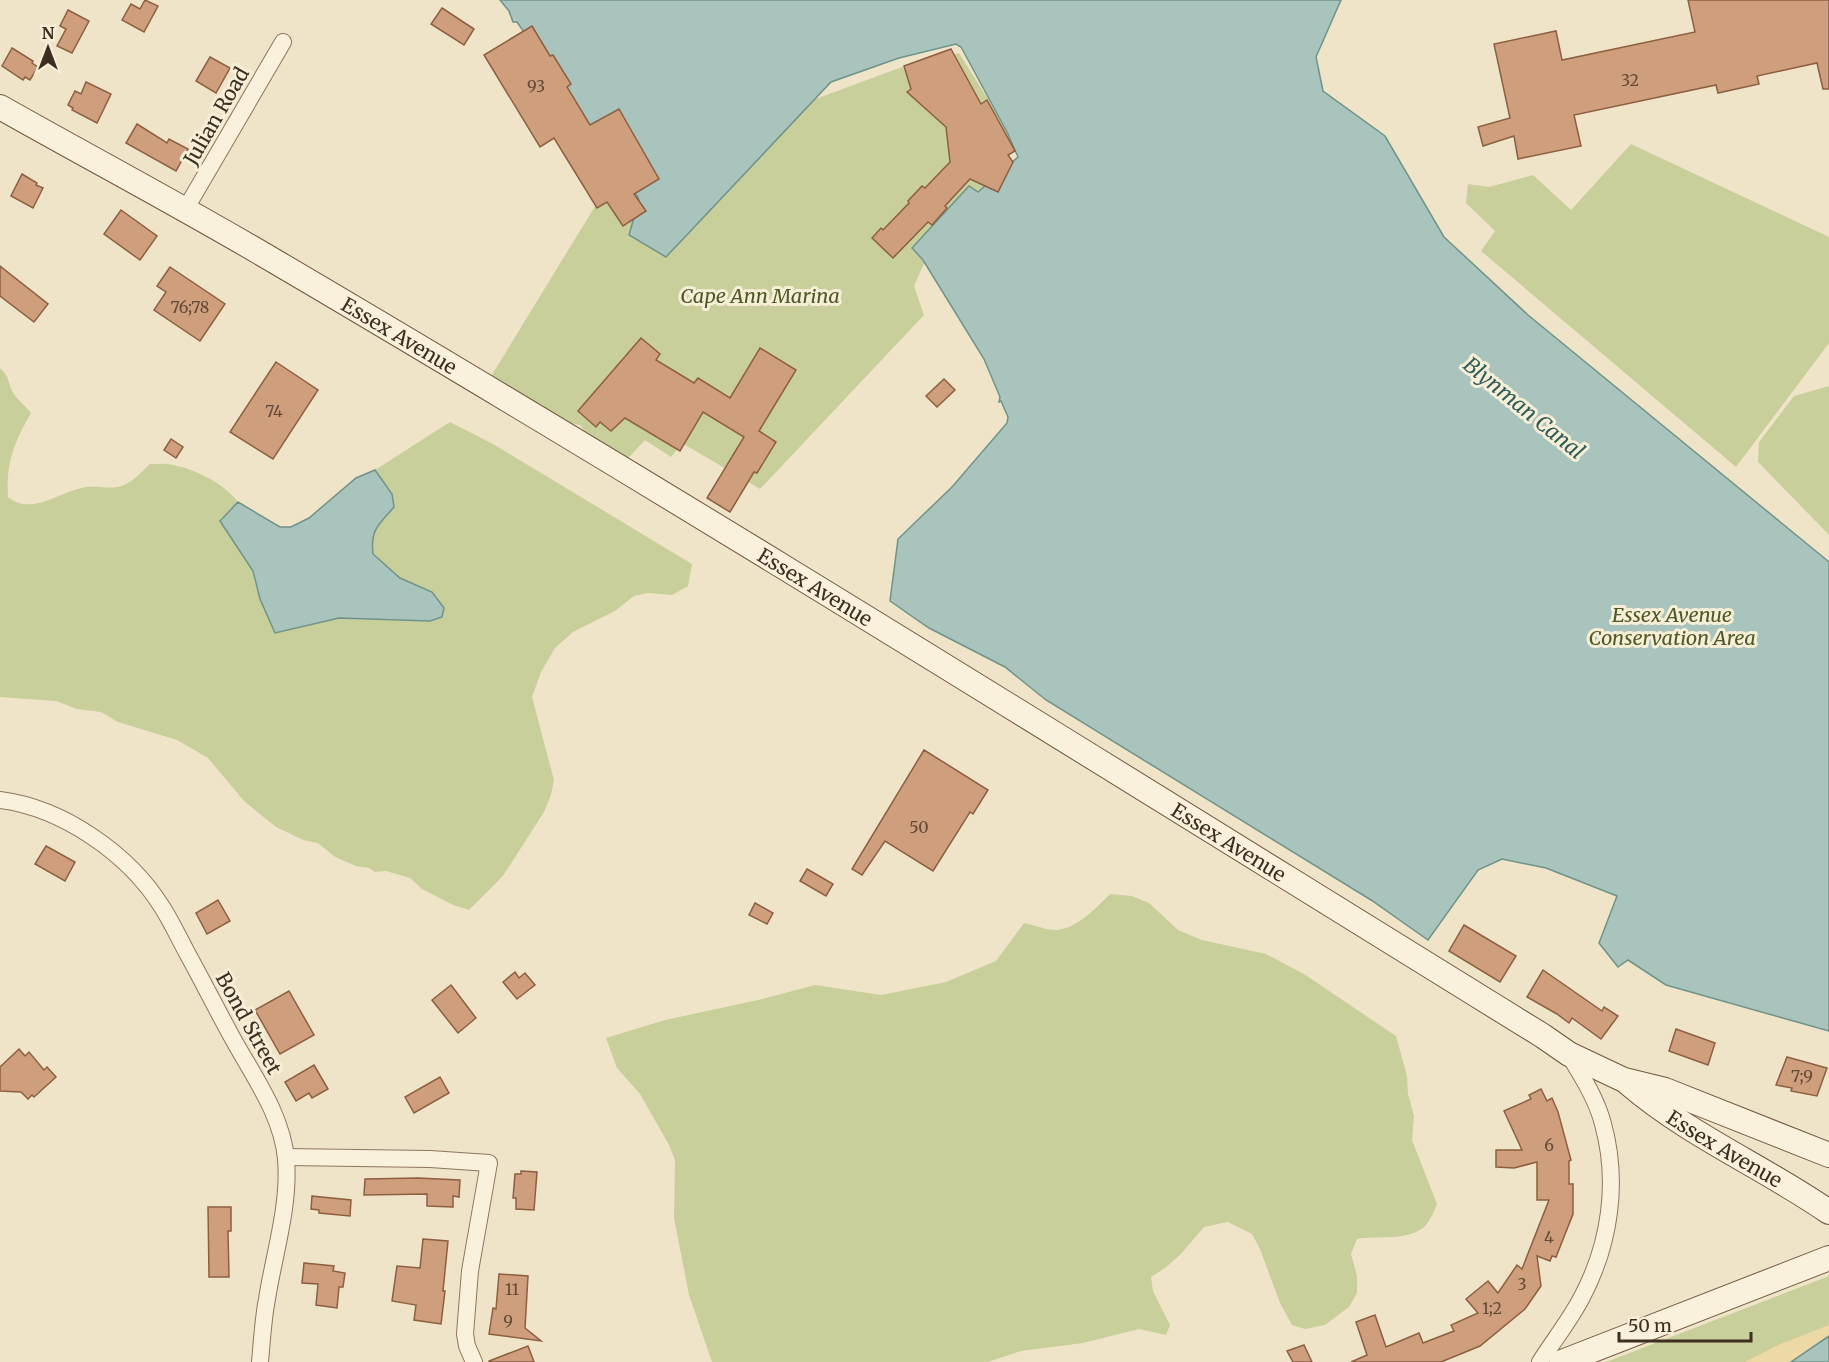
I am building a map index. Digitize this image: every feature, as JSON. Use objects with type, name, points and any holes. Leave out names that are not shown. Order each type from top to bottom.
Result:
[{"type":"street","name":"Julian Road","points":[[185,210],[283,42]]},
{"type":"street","name":"Essex Avenue","points":[[0,107],[273,260],[643,482],[1107,766],[1569,1054],[1624,1080],[1665,1090],[1829,1155]]},
{"type":"street","name":"Bond Street","points":[[0,800],[42,809],[66,819],[106,847],[142,879],[163,907],[260,1086],[278,1124],[286,1157],[286,1177],[278,1243],[267,1299],[260,1362]]},
{"type":"street","points":[[1540,1362],[1582,1298],[1593,1275],[1605,1238],[1610,1204],[1610,1165],[1603,1123],[1582,1076],[1569,1054]]},
{"type":"street","name":"Essex Avenue","points":[[1624,1080],[1653,1105],[1799,1191],[1829,1212]]},
{"type":"street","points":[[286,1157],[430,1159],[489,1163],[470,1271],[465,1334],[474,1362]]},
{"type":"street","points":[[1562,1362],[1829,1258]]},
{"type":"green space","name":"Cape Ann Marina","points":[[959,53],[1008,131],[1007,195],[936,237],[914,286],[924,315],[760,489],[682,443],[671,457],[645,440],[620,467],[601,453],[580,425],[530,417],[485,386],[616,172],[632,212],[753,122],[902,67]]},
{"type":"green space","points":[[1631,144],[1829,237],[1829,343],[1736,467],[1481,251],[1495,231],[1466,203],[1468,184],[1489,187],[1533,175],[1571,210]]},
{"type":"green space","points":[[0,368],[6,375],[15,396],[31,413],[12,453],[8,473],[8,497],[27,504],[47,501],[87,487],[120,486],[131,481],[150,464],[182,467],[209,478],[238,502],[220,521],[253,571],[260,599],[275,633],[339,618],[430,621],[442,617],[432,592],[400,578],[373,554],[374,533],[394,507],[392,494],[375,470],[450,422],[493,444],[692,564],[688,586],[672,595],[648,593],[634,596],[615,611],[573,632],[555,648],[541,672],[532,697],[554,780],[551,795],[544,812],[503,876],[469,910],[453,905],[422,889],[410,878],[356,866],[335,857],[318,843],[303,840],[276,827],[244,801],[208,758],[177,740],[118,722],[101,712],[77,709],[56,701],[0,697]]},
{"type":"green space","points":[[1829,386],[1829,535],[1758,462],[1759,442],[1794,396]]},
{"type":"green space","points":[[1110,894],[1132,896],[1149,903],[1178,930],[1202,940],[1266,954],[1304,974],[1396,1036],[1407,1076],[1408,1094],[1414,1116],[1412,1140],[1437,1204],[1426,1225],[1403,1236],[1357,1239],[1351,1254],[1357,1276],[1357,1293],[1349,1307],[1325,1325],[1305,1329],[1292,1325],[1280,1303],[1252,1234],[1228,1222],[1204,1227],[1181,1254],[1151,1277],[1153,1291],[1170,1325],[1166,1335],[1139,1329],[1083,1343],[1021,1351],[988,1362],[712,1362],[689,1295],[674,1218],[675,1160],[640,1094],[617,1068],[606,1038],[665,1020],[815,985],[881,995],[946,982],[996,961],[1024,923],[1052,930],[1064,929],[1079,922]]},
{"type":"green space","points":[[1829,1276],[1829,1336],[1791,1362],[1606,1362]]},
{"type":"sand","points":[[1829,1325],[1829,1336],[1791,1362],[1745,1362],[1778,1345]]},
{"type":"water","name":"Blynman Canal","points":[[500,0],[1341,0],[1316,57],[1323,91],[1385,136],[1444,237],[1528,315],[1829,562],[1829,1031],[1666,985],[1628,960],[1618,967],[1599,943],[1617,896],[1546,868],[1502,859],[1478,870],[1428,940],[1371,900],[1046,700],[1005,667],[929,628],[890,601],[898,539],[952,487],[1007,423],[1008,417],[1001,401],[999,402],[1000,397],[984,359],[923,260],[912,248],[969,186],[978,192],[1018,157],[961,47],[956,44],[899,58],[831,82],[666,257],[629,235],[638,197],[517,22],[513,22],[509,11]]},
{"type":"water","points":[[375,470],[392,494],[394,507],[374,533],[373,554],[400,578],[432,592],[444,608],[442,617],[430,621],[339,618],[275,633],[260,599],[253,571],[220,521],[238,502],[280,527],[291,527],[309,518],[356,478]]},
{"type":"water","points":[[1829,1336],[1829,1362],[1791,1362]]},
{"type":"building","points":[[145,0],[158,6],[144,32],[122,20],[131,4],[140,9]]},
{"type":"building","points":[[1688,0],[1829,0],[1829,89],[1823,89],[1817,63],[1757,76],[1759,84],[1718,93],[1716,85],[1574,115],[1581,146],[1518,159],[1514,136],[1483,146],[1478,127],[1510,118],[1494,44],[1556,31],[1562,60],[1695,32]]},
{"type":"building","points":[[442,8],[474,29],[464,45],[431,24]]},
{"type":"building","points":[[68,10],[89,21],[72,53],[57,46],[66,29],[60,26]]},
{"type":"building","points":[[532,26],[550,56],[553,55],[571,84],[567,87],[590,125],[619,109],[659,179],[634,194],[646,211],[623,226],[607,202],[597,208],[554,138],[540,147],[484,55]]},
{"type":"building","points":[[12,48],[33,61],[32,63],[38,67],[30,80],[25,77],[23,80],[2,66]]},
{"type":"building","points":[[951,49],[981,104],[987,100],[1015,151],[1008,155],[1013,162],[998,192],[970,179],[945,206],[947,208],[932,225],[928,222],[893,258],[872,238],[909,203],[908,201],[922,186],[925,188],[950,162],[946,127],[907,92],[911,89],[904,66]]},
{"type":"building","points":[[210,57],[230,68],[216,93],[196,81]]},
{"type":"building","points":[[86,82],[111,94],[97,123],[72,110],[73,108],[68,105],[75,91],[81,94]]},
{"type":"building","points":[[137,124],[167,143],[169,139],[188,149],[176,171],[126,143]]},
{"type":"building","points":[[22,174],[43,188],[33,208],[11,196]]},
{"type":"building","points":[[121,210],[157,236],[140,260],[104,234]]},
{"type":"building","points":[[0,266],[48,304],[34,322],[0,296]]},
{"type":"building","points":[[170,267],[225,304],[200,341],[154,310],[166,292],[157,286]]},
{"type":"building","points":[[641,338],[660,354],[656,360],[694,383],[698,378],[730,398],[760,348],[796,370],[759,431],[776,442],[757,473],[754,472],[730,512],[707,498],[744,437],[703,412],[680,451],[625,418],[611,431],[600,422],[596,427],[578,411]]},
{"type":"building","points":[[276,362],[318,390],[273,459],[230,432]]},
{"type":"building","points":[[944,379],[955,390],[937,407],[926,396]]},
{"type":"building","points":[[171,439],[183,447],[176,458],[164,450]]},
{"type":"building","points":[[924,750],[988,790],[973,814],[970,812],[933,871],[885,841],[862,875],[852,869]]},
{"type":"building","points":[[46,846],[75,862],[65,881],[35,864]]},
{"type":"building","points":[[807,869],[833,884],[826,896],[800,881]]},
{"type":"building","points":[[218,900],[230,921],[207,934],[196,913]]},
{"type":"building","points":[[755,903],[773,913],[767,924],[749,915]]},
{"type":"building","points":[[1464,925],[1516,956],[1500,982],[1449,951]]},
{"type":"building","points":[[1543,970],[1602,1011],[1604,1007],[1618,1016],[1601,1039],[1572,1018],[1569,1023],[1527,997]]},
{"type":"building","points":[[515,972],[519,978],[525,973],[535,985],[517,999],[503,982]]},
{"type":"building","points":[[451,985],[476,1018],[458,1033],[432,1000]]},
{"type":"building","points":[[289,991],[314,1035],[280,1054],[255,1010]]},
{"type":"building","points":[[1676,1029],[1715,1043],[1708,1065],[1669,1051]]},
{"type":"building","points":[[19,1049],[25,1056],[29,1052],[44,1070],[47,1067],[56,1077],[34,1097],[32,1095],[28,1099],[21,1092],[0,1091],[0,1067]]},
{"type":"building","points":[[1787,1057],[1827,1068],[1817,1096],[1791,1091],[1792,1088],[1776,1085]]},
{"type":"building","points":[[314,1065],[328,1089],[312,1098],[309,1093],[296,1101],[285,1082]]},
{"type":"building","points":[[440,1077],[449,1093],[414,1113],[405,1097]]},
{"type":"building","points":[[1541,1089],[1547,1101],[1552,1098],[1558,1112],[1571,1160],[1569,1161],[1569,1184],[1573,1184],[1573,1214],[1556,1257],[1552,1256],[1550,1261],[1537,1256],[1541,1286],[1525,1309],[1480,1346],[1441,1362],[1351,1362],[1367,1355],[1356,1322],[1375,1315],[1386,1347],[1419,1333],[1423,1343],[1454,1331],[1451,1325],[1478,1313],[1466,1299],[1488,1281],[1498,1293],[1517,1265],[1522,1269],[1549,1200],[1537,1200],[1537,1162],[1514,1168],[1496,1167],[1496,1150],[1522,1150],[1504,1111],[1531,1099],[1529,1095]]},
{"type":"building","points":[[521,1171],[537,1172],[534,1210],[516,1209],[516,1198],[513,1198],[515,1174],[521,1174]]},
{"type":"building","points":[[365,1179],[460,1180],[459,1197],[453,1196],[453,1207],[427,1206],[427,1194],[364,1195]]},
{"type":"building","points":[[312,1196],[351,1200],[350,1216],[319,1213],[319,1210],[311,1209]]},
{"type":"building","points":[[208,1207],[231,1207],[231,1231],[228,1231],[229,1277],[209,1277]]},
{"type":"building","points":[[423,1239],[448,1241],[441,1324],[414,1320],[416,1305],[392,1301],[397,1266],[420,1268]]},
{"type":"building","points":[[304,1263],[334,1266],[333,1271],[345,1273],[343,1287],[339,1287],[337,1308],[316,1305],[318,1284],[302,1283]]},
{"type":"building","points":[[499,1274],[528,1276],[525,1328],[541,1341],[489,1334],[493,1308],[496,1309]]},
{"type":"building","points":[[1304,1345],[1312,1362],[1293,1362],[1287,1351]]},
{"type":"building","points":[[528,1346],[534,1362],[489,1362],[489,1361]]},
{"type":"park label","name":"Essex Avenue Conservation Area","points":[[1672,626]]}]
